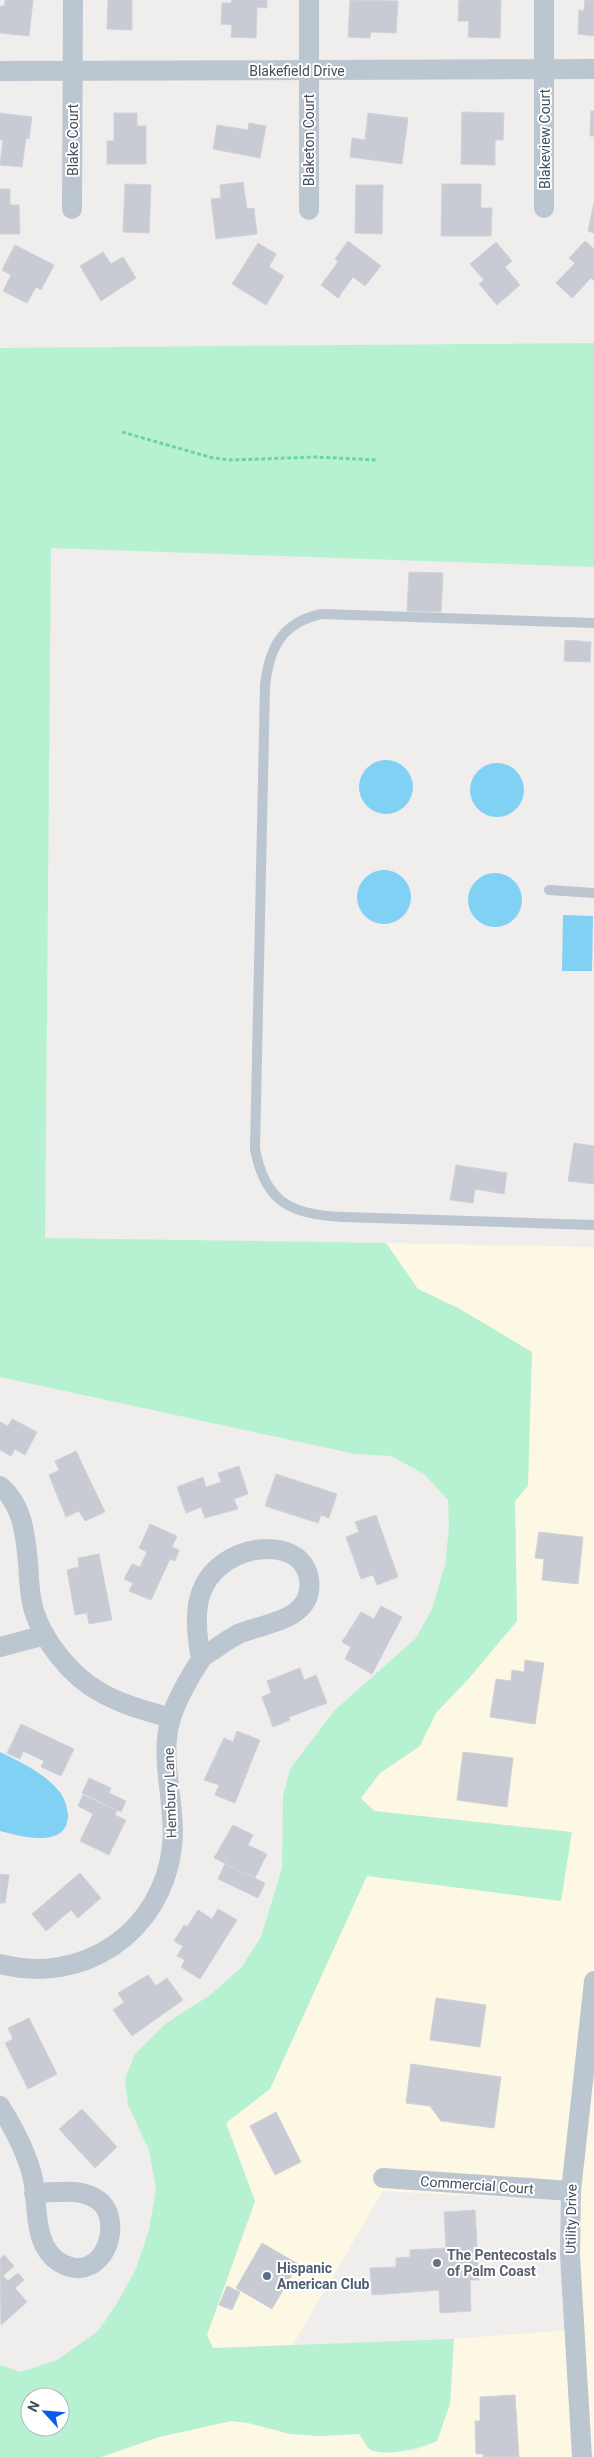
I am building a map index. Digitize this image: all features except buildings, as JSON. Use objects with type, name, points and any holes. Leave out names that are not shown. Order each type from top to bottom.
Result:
[{"type":"street","name":"Blake Court","points":[[72,209],[73,0]]},
{"type":"street","name":"Blaketon Court","points":[[309,0],[309,210]]},
{"type":"street","name":"Blakeview Court","points":[[544,0],[544,208]]},
{"type":"street","name":"Blakefield Drive","points":[[0,71],[594,70]]},
{"type":"street","points":[[0,1486],[8,1493],[17,1507],[23,1522],[30,1592],[34,1611],[45,1635],[61,1657],[89,1686],[128,1705],[171,1718]]},
{"type":"street","points":[[276,1548],[289,1552],[298,1559],[305,1568],[309,1580],[308,1591],[297,1611],[274,1624],[240,1634],[201,1659],[195,1609],[206,1582],[216,1569],[240,1554],[260,1549],[276,1548]]},
{"type":"street","points":[[0,1647],[45,1635]]},
{"type":"street","name":"Hembury Lane","points":[[0,1964],[27,1968],[50,1968],[86,1961],[117,1945],[145,1916],[158,1896],[166,1874],[172,1848],[173,1825],[167,1746],[171,1718],[201,1659]]},
{"type":"street","name":"Utility Drive","points":[[582,2457],[570,2255],[571,2191],[593,1993]]},
{"type":"street","points":[[0,2106],[17,2132],[31,2172],[34,2193]]},
{"type":"street","name":"Commercial Court","points":[[383,2178],[571,2191]]},
{"type":"lane","points":[[594,623],[322,614],[296,623],[277,642],[270,656],[265,686],[255,1149],[261,1174],[270,1192],[288,1207],[304,1214],[343,1217],[594,1225]]},
{"type":"lane","points":[[549,890],[594,893]]},
{"type":"path","points":[[122,432],[214,458],[231,460],[316,457],[377,460]]},
{"type":"shaded area","points":[[386,1243],[594,1247],[594,2457],[101,2457],[159,2437],[231,2421],[248,2423],[290,2434],[319,2436],[359,2434],[369,2449],[414,2451],[437,2441],[450,2404],[454,2339],[568,2330],[561,2200],[383,2191],[293,2345],[213,2348],[207,2335],[255,2201],[226,2123],[270,2089],[367,1875],[561,1901],[571,1832],[373,1811],[361,1798],[380,1773],[420,1746],[436,1713],[471,1676],[517,1621],[515,1501],[460,1309],[418,1289]]},
{"type":"green space","points":[[594,343],[594,567],[51,548],[45,1238],[386,1243],[418,1289],[460,1309],[532,1352],[528,1486],[515,1501],[517,1621],[471,1676],[436,1713],[420,1746],[380,1773],[361,1798],[374,1811],[572,1832],[561,1901],[367,1876],[270,2089],[226,2123],[255,2201],[207,2335],[213,2348],[454,2339],[450,2404],[437,2441],[404,2451],[386,2453],[371,2450],[359,2434],[319,2436],[290,2434],[248,2423],[231,2421],[159,2437],[101,2457],[0,2457],[0,2365],[21,2372],[57,2360],[98,2331],[116,2305],[136,2269],[149,2230],[156,2189],[149,2150],[128,2105],[125,2079],[135,2054],[165,2024],[210,1995],[241,1968],[261,1937],[282,1868],[283,1796],[290,1769],[334,1711],[416,1638],[432,1609],[445,1565],[449,1527],[448,1500],[424,1474],[391,1456],[355,1454],[0,1377],[0,348]]},
{"type":"water","points":[[381,760],[391,760],[401,764],[409,772],[413,787],[409,802],[401,810],[391,814],[381,814],[371,810],[363,802],[359,792],[359,782],[363,772],[371,764]]},
{"type":"water","points":[[492,763],[502,763],[512,767],[520,775],[524,790],[520,805],[512,813],[502,817],[492,817],[482,813],[474,805],[470,795],[470,785],[474,775],[482,767]]},
{"type":"water","points":[[379,870],[389,870],[399,874],[407,882],[411,897],[407,912],[399,920],[389,924],[379,924],[369,920],[361,912],[357,902],[357,892],[361,882],[369,874]]},
{"type":"water","points":[[490,873],[500,873],[510,877],[518,885],[522,900],[518,915],[510,923],[500,927],[490,927],[480,923],[472,915],[468,905],[468,895],[472,885],[480,877]]},
{"type":"water","points":[[563,915],[593,916],[592,971],[562,971]]},
{"type":"water","points":[[0,1752],[38,1773],[60,1792],[65,1801],[68,1815],[66,1826],[60,1833],[51,1837],[41,1838],[19,1836],[0,1831]]},
{"type":"place","name":"The Pentecostals of Palm Coast","points":[[437,2263]]},
{"type":"place","name":"Hispanic American Club","points":[[267,2276]]}]
